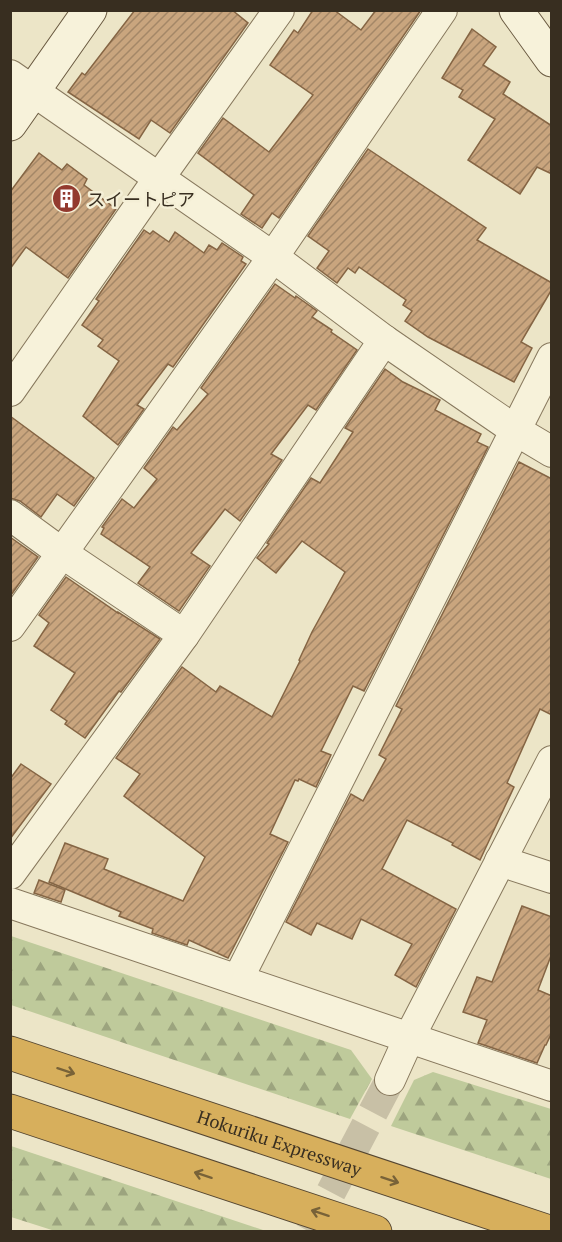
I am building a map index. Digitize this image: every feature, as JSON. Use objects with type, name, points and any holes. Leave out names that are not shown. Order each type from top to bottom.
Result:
[{"type":"highway","name":"Hokuriku Expressway","points":[[10,1053],[549,1232]]},
{"type":"highway","points":[[10,1111],[375,1232]]},
{"type":"street","points":[[10,124],[22,82],[90,10]]},
{"type":"street","points":[[10,391],[279,10]]},
{"type":"street","points":[[10,627],[273,257],[442,10]]},
{"type":"street","points":[[516,10],[552,60]]},
{"type":"street","points":[[22,82],[273,257],[384,340],[552,452]]},
{"type":"street","points":[[10,874],[184,636],[384,340]]},
{"type":"street","points":[[238,979],[552,358]]},
{"type":"street","points":[[10,515],[184,636]]},
{"type":"street","points":[[390,1080],[409,1038],[552,761]]},
{"type":"street","points":[[500,861],[552,878]]},
{"type":"street","points":[[10,903],[552,1086]]},
{"type":"green space","points":[[11,936],[351,1050],[372,1079],[350,1119],[11,1005]]},
{"type":"green space","points":[[433,1072],[551,1109],[551,1179],[391,1126],[414,1080]]},
{"type":"green space","points":[[11,1146],[266,1231],[55,1231],[11,1217]]},
{"type":"building","points":[[135,10],[232,10],[248,23],[170,133],[151,120],[139,139],[68,92],[82,73],[85,75]]},
{"type":"building","points":[[313,10],[334,10],[361,30],[376,10],[421,10],[279,218],[272,213],[262,228],[241,214],[254,195],[198,153],[223,118],[269,152],[313,95],[270,65],[294,30],[298,33]]},
{"type":"building","points":[[472,29],[496,47],[483,65],[510,82],[503,94],[552,126],[552,174],[537,167],[520,194],[468,160],[495,119],[459,97],[463,90],[442,78]]},
{"type":"building","points":[[368,149],[486,228],[477,240],[552,283],[552,289],[521,342],[532,348],[514,382],[428,337],[405,321],[412,311],[403,305],[406,300],[359,267],[355,273],[348,268],[337,283],[317,268],[329,251],[308,236]]},
{"type":"building","points":[[39,153],[62,170],[67,164],[87,179],[84,185],[116,209],[68,278],[26,247],[10,269],[10,192]]},
{"type":"building","points":[[144,230],[150,234],[153,231],[169,242],[175,232],[204,253],[209,245],[217,250],[222,243],[243,257],[241,261],[246,264],[173,367],[168,364],[137,405],[144,409],[118,445],[83,416],[119,361],[98,346],[103,340],[82,325],[99,301],[96,299]]},
{"type":"building","points":[[275,284],[317,311],[312,317],[357,350],[316,410],[308,405],[271,454],[282,460],[240,521],[225,509],[191,553],[210,566],[179,611],[138,583],[150,567],[101,534],[104,528],[102,527],[122,499],[134,508],[157,479],[144,468],[173,427],[177,430],[208,394],[201,388]]},
{"type":"building","points":[[385,369],[403,382],[440,400],[435,410],[481,434],[477,442],[488,447],[364,691],[353,686],[321,751],[331,755],[316,787],[299,779],[295,780],[270,834],[288,842],[228,958],[189,940],[187,945],[152,933],[153,929],[119,916],[121,912],[49,882],[65,843],[108,859],[104,869],[183,901],[205,857],[124,796],[140,774],[116,758],[182,667],[216,692],[220,686],[272,717],[312,632],[345,572],[302,541],[276,573],[257,558],[269,544],[267,543],[311,478],[320,483],[353,432],[345,428]]},
{"type":"building","points":[[10,416],[94,478],[74,506],[57,494],[41,517],[20,501],[10,498]]},
{"type":"building","points":[[519,462],[552,479],[552,715],[540,709],[507,783],[514,787],[480,860],[452,845],[453,843],[407,820],[382,869],[456,909],[416,987],[395,975],[412,944],[361,919],[352,939],[317,923],[311,935],[286,922],[351,794],[363,801],[386,759],[379,755],[402,709],[396,706]]},
{"type":"building","points":[[10,537],[38,557],[11,595],[10,594]]},
{"type":"building","points":[[66,577],[160,639],[85,738],[65,724],[67,721],[51,710],[75,673],[34,646],[49,623],[39,615]]},
{"type":"building","points":[[21,764],[51,784],[10,839],[10,779]]},
{"type":"building","points":[[39,880],[65,890],[61,902],[34,893]]},
{"type":"building","points":[[522,906],[552,917],[552,953],[538,990],[552,996],[552,1032],[537,1063],[478,1043],[487,1020],[463,1012],[477,977],[492,982]]},
{"type":"tunnel","points":[[310,1232],[390,1080]]},
{"type":"place","name":"スイートピア","points":[[66,199]]}]
